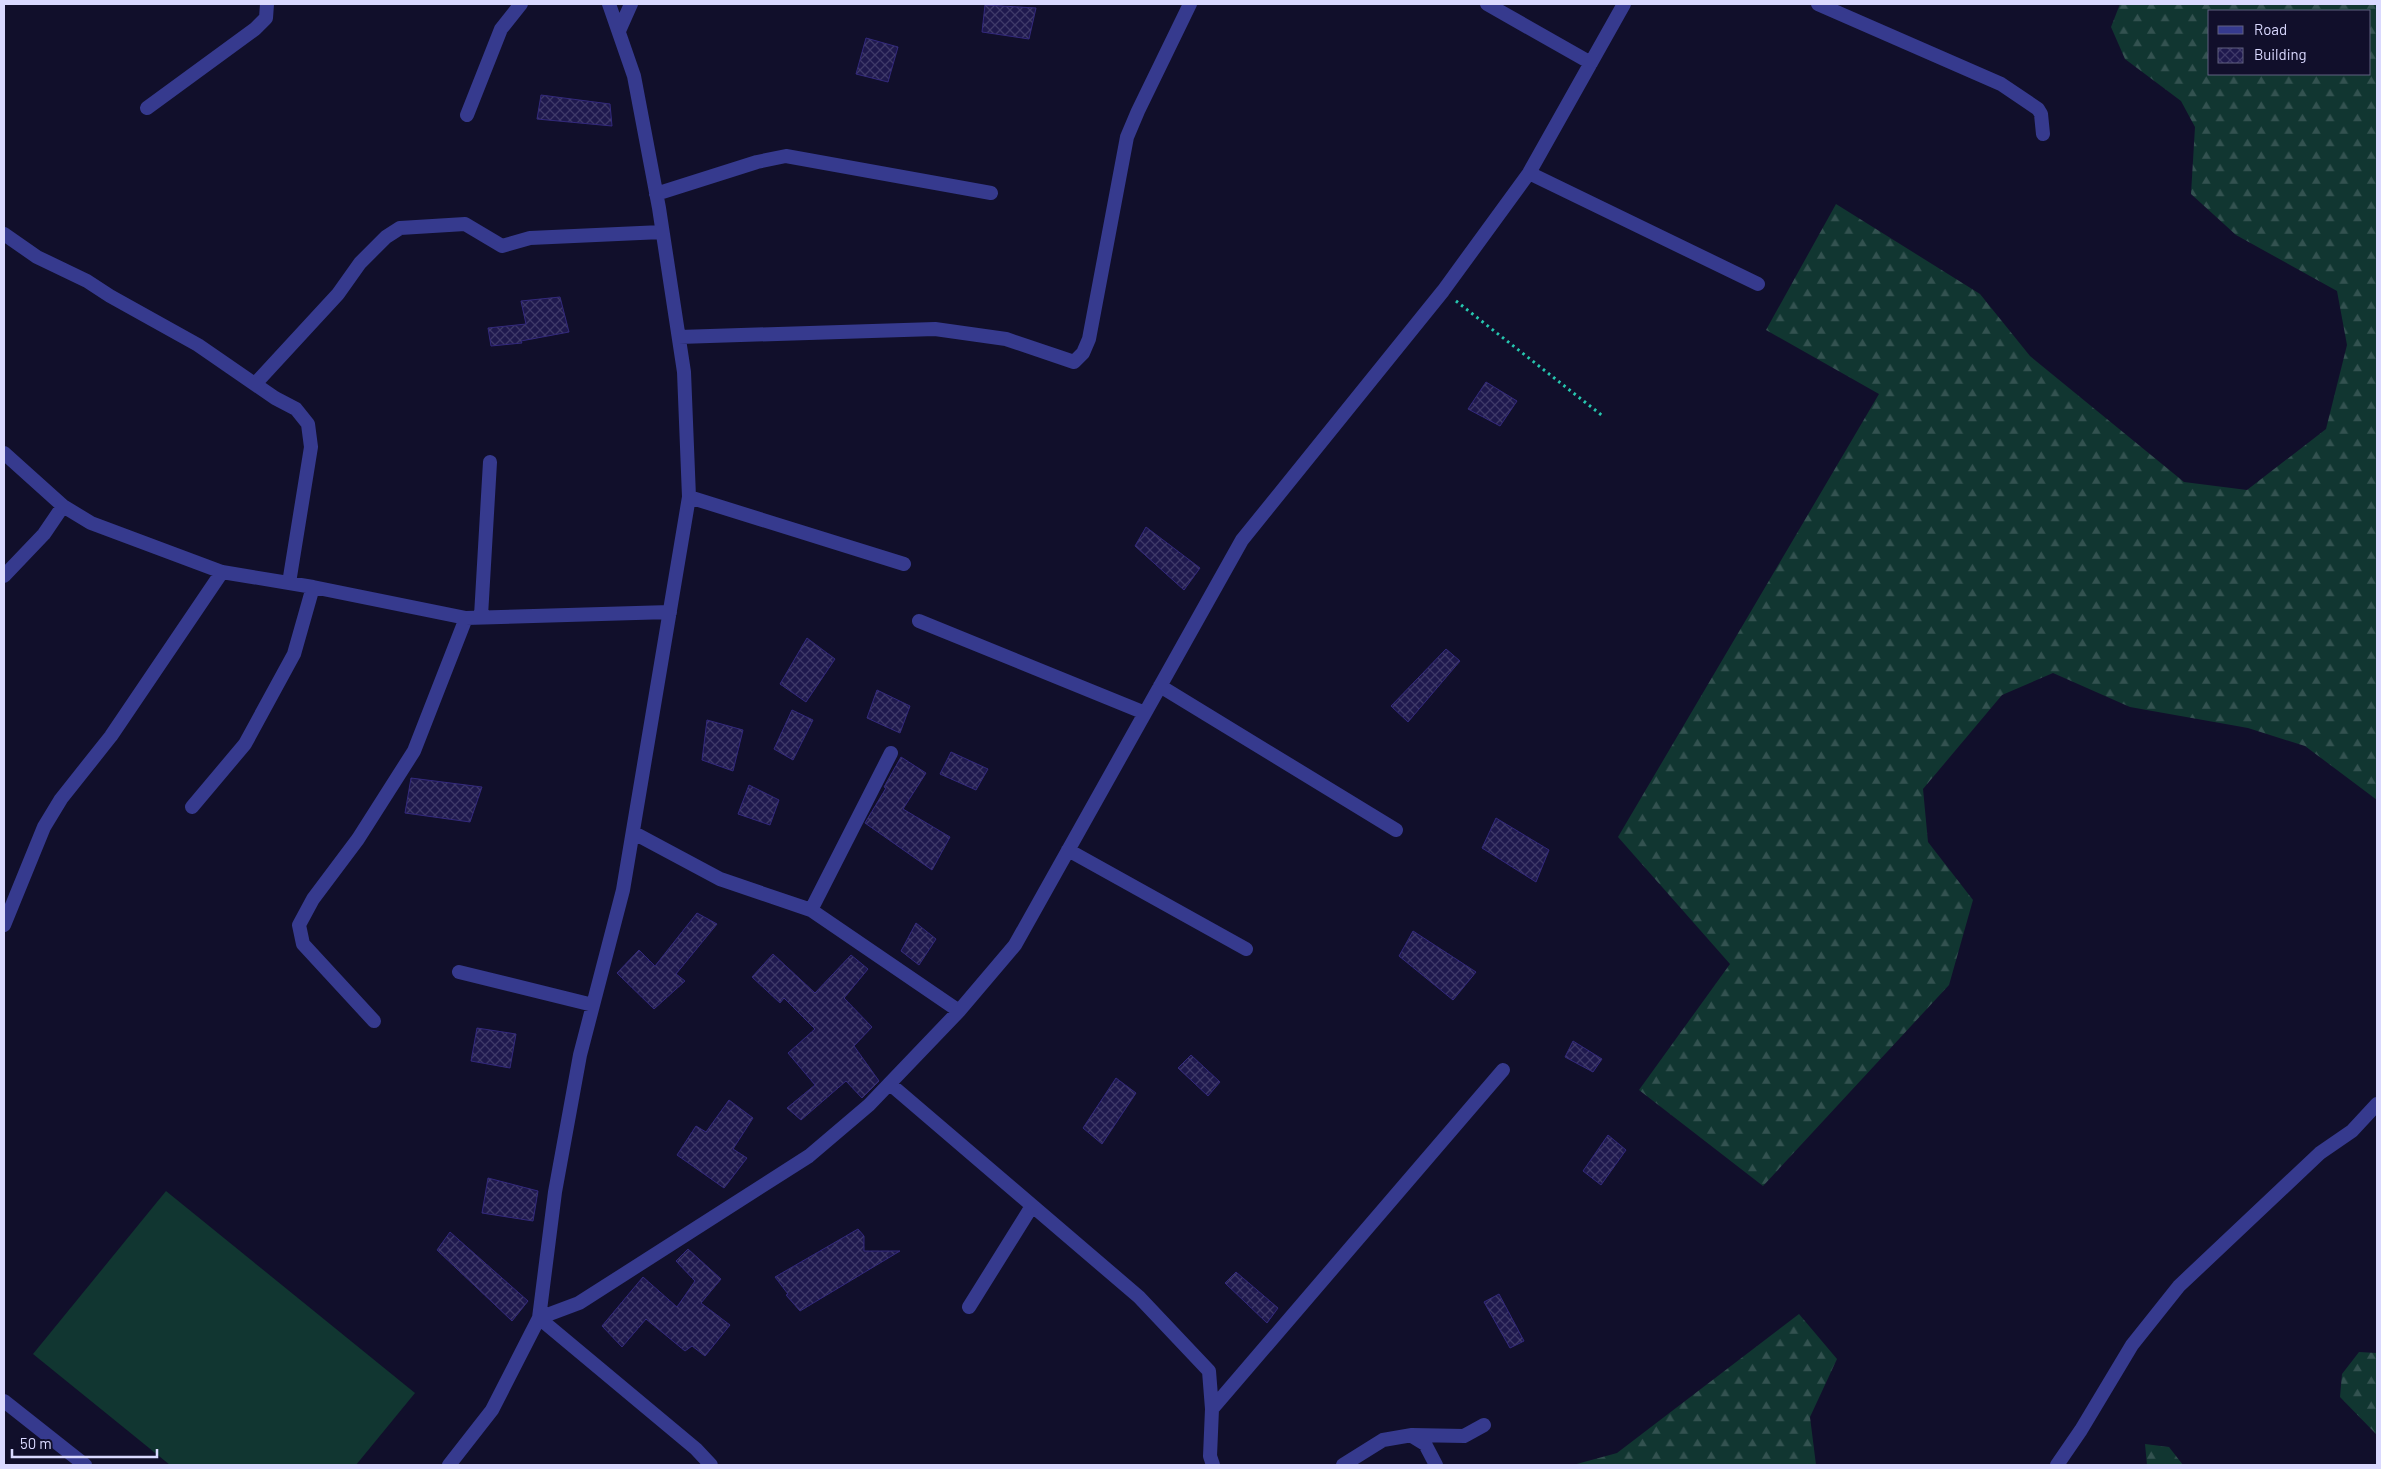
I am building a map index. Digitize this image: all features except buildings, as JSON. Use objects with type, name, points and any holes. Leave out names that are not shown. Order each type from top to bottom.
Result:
[{"type":"street","points":[[147,108],[256,29],[266,18],[267,4]]},
{"type":"street","points":[[467,114],[501,28],[521,4]]},
{"type":"street","points":[[449,1465],[492,1410],[539,1318],[555,1192],[580,1055],[623,890],[689,497],[684,372],[656,194],[634,76],[609,4]]},
{"type":"street","points":[[619,31],[631,4]]},
{"type":"street","points":[[678,337],[935,329],[1006,339],[1074,362],[1083,353],[1089,339],[1127,137],[1190,4]]},
{"type":"street","points":[[1487,4],[1591,63]]},
{"type":"street","points":[[539,1318],[579,1304],[809,1156],[870,1105],[959,1011],[1015,946],[1242,540],[1443,291],[1529,172],[1624,4]]},
{"type":"street","points":[[1818,4],[2000,84],[2038,110],[2041,114],[2043,134]]},
{"type":"street","points":[[656,194],[786,156],[991,192]]},
{"type":"street","points":[[1529,172],[1758,284]]},
{"type":"street","points":[[255,384],[338,294],[360,263],[386,237],[400,228],[465,224],[502,246],[530,238],[662,232]]},
{"type":"street","points":[[4,234],[37,257],[87,281],[198,345],[296,410],[308,424],[311,447],[289,583]]},
{"type":"street","points":[[4,453],[63,506],[91,523],[222,572],[313,587],[466,618],[481,616],[670,612]]},
{"type":"street","points":[[481,616],[490,462]]},
{"type":"street","points":[[689,497],[904,564]]},
{"type":"street","points":[[4,576],[44,534],[63,506]]},
{"type":"street","points":[[4,924],[44,827],[61,798],[111,736],[222,572]]},
{"type":"street","points":[[192,807],[246,744],[294,654],[313,587]]},
{"type":"street","points":[[374,1021],[303,944],[299,925],[313,899],[358,839],[414,751],[466,618]]},
{"type":"street","points":[[919,621],[1145,713]]},
{"type":"street","points":[[1160,686],[1396,830]]},
{"type":"street","points":[[811,910],[891,753]]},
{"type":"street","points":[[634,833],[720,879],[811,910],[959,1011]]},
{"type":"street","points":[[1068,850],[1246,949]]},
{"type":"street","points":[[459,972],[593,1005]]},
{"type":"street","points":[[1212,1409],[1503,1070]]},
{"type":"street","points":[[890,1084],[1138,1297],[1209,1370],[1212,1409],[1210,1456],[1213,1465]]},
{"type":"street","points":[[2057,1465],[2081,1430],[2132,1345],[2178,1286],[2320,1154],[2352,1131],[2377,1104]]},
{"type":"street","points":[[969,1307],[1032,1206]]},
{"type":"street","points":[[539,1318],[696,1449],[711,1465]]},
{"type":"street","points":[[4,1401],[85,1465]]},
{"type":"street","points":[[1343,1465],[1383,1440],[1412,1435],[1464,1436],[1484,1425]]},
{"type":"street","points":[[1412,1435],[1425,1444],[1436,1465]]},
{"type":"path","points":[[1443,291],[1604,417]]},
{"type":"green space","points":[[2120,4],[2377,4],[2377,800],[2305,746],[2248,728],[2130,707],[2053,673],[2002,695],[1923,789],[1928,842],[1973,900],[1949,985],[1763,1186],[1639,1090],[1730,964],[1618,837],[1879,394],[1766,330],[1836,204],[1980,294],[2030,356],[2184,482],[2247,490],[2326,429],[2347,345],[2337,291],[2236,235],[2191,194],[2195,127],[2181,101],[2125,59],[2111,27]]},
{"type":"green space","points":[[166,1191],[415,1393],[356,1465],[170,1465],[33,1354]]},
{"type":"green space","points":[[1799,1314],[1837,1359],[1810,1417],[1816,1465],[1573,1465],[1617,1453]]},
{"type":"green space","points":[[2359,1352],[2377,1353],[2377,1438],[2376,1434],[2340,1397],[2342,1374]]},
{"type":"green space","points":[[2145,1444],[2169,1447],[2183,1465],[2147,1465]]}]
